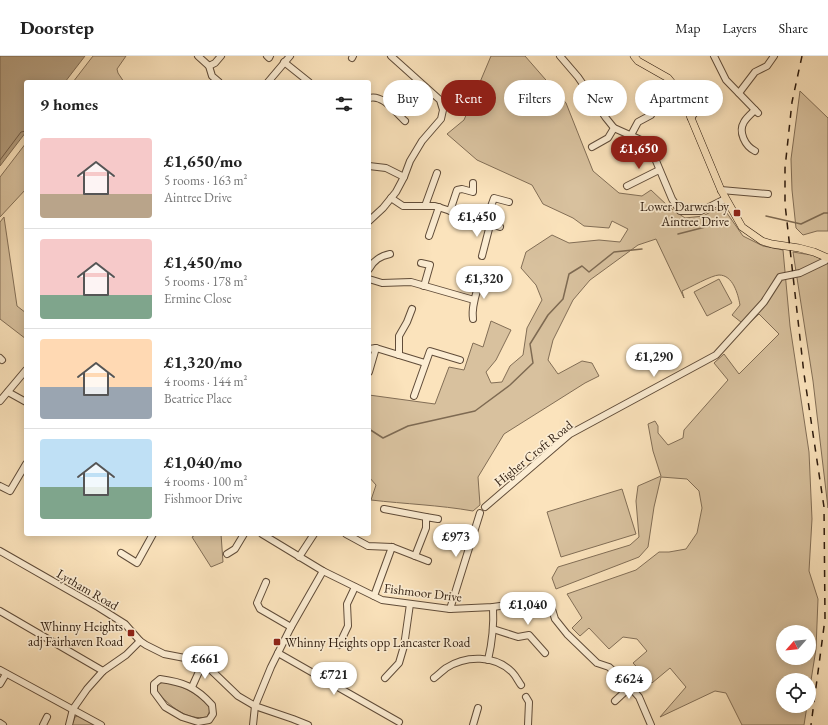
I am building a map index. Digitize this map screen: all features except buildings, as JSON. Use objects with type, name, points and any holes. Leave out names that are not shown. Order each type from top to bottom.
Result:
[{"type":"main road","points":[[634,56],[638,61],[668,78],[681,94],[725,199],[742,227],[762,241],[799,248],[828,258]]},
{"type":"street","points":[[198,56],[209,66],[212,76],[217,80]]},
{"type":"street","points":[[209,66],[215,63],[221,56]]},
{"type":"street","points":[[267,56],[269,58],[270,56]]},
{"type":"street","points":[[270,80],[290,56]]},
{"type":"street","points":[[371,219],[391,198],[404,177],[408,165],[417,149],[441,118],[443,112],[443,107],[440,100],[391,56]]},
{"type":"street","points":[[560,56],[578,77],[614,128],[644,141],[651,149],[672,199],[680,211],[701,211],[725,199]]},
{"type":"street","points":[[714,56],[726,80],[757,111],[744,122],[742,128],[745,149],[755,151]]},
{"type":"street","points":[[739,93],[755,72],[766,66],[774,56]]},
{"type":"street","points":[[284,62],[306,80]]},
{"type":"street","points":[[371,98],[374,97],[382,100],[405,121]]},
{"type":"street","points":[[631,135],[638,122],[649,116]]},
{"type":"street","points":[[592,147],[608,138],[614,128]]},
{"type":"street","points":[[371,166],[386,168],[404,177]]},
{"type":"street","points":[[628,186],[660,170]]},
{"type":"street","points":[[425,206],[437,173]]},
{"type":"street","points":[[450,211],[458,190],[462,189],[473,192],[473,183]]},
{"type":"street","points":[[721,190],[768,194]]},
{"type":"street","points":[[391,198],[402,206],[438,207],[500,227]]},
{"type":"street","points":[[482,256],[494,198],[509,202]]},
{"type":"street","points":[[429,236],[438,207]]},
{"type":"street","points":[[371,265],[382,255],[390,254]]},
{"type":"street","name":"Higher Croft Road","points":[[485,507],[570,434],[716,355],[764,302],[780,277],[800,273],[825,261],[828,258]]},
{"type":"street","points":[[421,264],[430,265],[424,286]]},
{"type":"street","points":[[371,280],[382,283],[411,282],[474,300]]},
{"type":"street","points":[[473,319],[472,314],[474,300],[480,280]]},
{"type":"street","points":[[398,355],[399,336],[412,309]]},
{"type":"street","points":[[371,365],[376,348]]},
{"type":"street","points":[[371,349],[376,348],[425,363]]},
{"type":"street","points":[[414,396],[430,351],[460,360]]},
{"type":"street","points":[[0,401],[24,372]]},
{"type":"street","points":[[8,392],[24,401]]},
{"type":"street","points":[[0,486],[10,491],[24,467]]},
{"type":"street","points":[[384,509],[438,519]]},
{"type":"street","points":[[450,609],[480,513]]},
{"type":"street","points":[[415,556],[426,528],[426,517]]},
{"type":"street","points":[[121,554],[137,563],[152,536]]},
{"type":"street","points":[[227,554],[235,549],[243,536]]},
{"type":"street","name":"Fishmoor Drive","points":[[265,536],[323,571],[382,600],[450,609],[493,607],[546,599],[548,600],[555,619],[567,634],[597,663],[609,667],[630,687]]},
{"type":"street","points":[[300,557],[313,536]]},
{"type":"street","points":[[350,536],[368,546],[392,547],[428,561]]},
{"type":"street","points":[[374,596],[392,547]]},
{"type":"street","name":"Lytham Road","points":[[0,552],[98,606],[125,624],[140,641],[164,654],[190,660],[202,665],[212,671],[238,696],[255,706],[306,725]]},
{"type":"street","points":[[253,725],[255,706],[278,653],[323,571]]},
{"type":"street","points":[[266,582],[257,603],[260,609],[291,627]]},
{"type":"street","points":[[339,645],[348,626],[347,604],[355,587]]},
{"type":"street","points":[[385,678],[399,664],[404,646],[410,604]]},
{"type":"street","points":[[488,660],[492,644],[493,607]]},
{"type":"street","points":[[0,611],[103,671]]},
{"type":"street","points":[[493,629],[518,637],[530,635],[545,653]]},
{"type":"street","points":[[69,725],[73,709],[87,688],[103,671],[126,655],[140,641]]},
{"type":"street","points":[[278,653],[399,722]]},
{"type":"street","points":[[434,678],[446,668],[463,660],[481,658],[498,663],[512,672],[522,685]]},
{"type":"street","points":[[192,687],[202,665]]},
{"type":"street","points":[[0,670],[101,725]]},
{"type":"street","points":[[0,684],[6,674]]},
{"type":"street","points":[[160,679],[176,681],[192,687],[204,696],[212,705],[213,714],[209,720],[198,722],[182,717],[165,707],[154,692],[154,684],[160,679]]},
{"type":"street","points":[[615,701],[630,687],[639,697],[651,725]]},
{"type":"street","points":[[526,697],[529,702],[528,725]]},
{"type":"street","points":[[473,725],[478,708]]},
{"type":"street","points":[[43,725],[47,717]]},
{"type":"shaded area","points":[[93,56],[126,56],[117,69],[123,80],[75,80]]},
{"type":"shaded area","points":[[491,56],[525,56],[546,80],[504,80],[504,116],[565,116],[565,102],[593,171],[619,193],[642,196],[651,190],[669,207],[685,218],[703,216],[722,206],[743,236],[763,246],[783,250],[790,326],[809,452],[812,519],[809,571],[818,599],[816,649],[816,625],[776,625],[776,665],[813,665],[812,673],[776,673],[776,713],[806,713],[804,725],[742,725],[726,693],[715,691],[660,717],[686,687],[670,668],[652,683],[633,663],[647,651],[637,639],[623,637],[609,649],[589,628],[580,636],[572,628],[582,618],[567,594],[636,570],[659,552],[686,549],[697,533],[702,508],[699,491],[687,479],[661,477],[654,507],[648,547],[639,557],[556,589],[552,578],[558,567],[630,545],[639,537],[636,501],[638,486],[661,476],[653,451],[648,424],[655,421],[658,426],[658,433],[668,445],[683,438],[684,430],[728,380],[714,363],[724,354],[739,374],[779,334],[759,314],[746,326],[732,315],[740,305],[734,286],[728,278],[724,276],[719,275],[711,277],[682,291],[684,298],[656,239],[638,245],[590,280],[573,300],[553,340],[548,360],[558,374],[582,361],[592,363],[599,376],[585,383],[504,434],[478,477],[480,505],[473,511],[371,500],[376,485],[371,479],[371,395],[435,404],[449,367],[464,370],[473,343],[483,347],[491,321],[511,330],[496,360],[486,372],[491,383],[502,382],[510,366],[523,355],[527,328],[542,300],[536,285],[521,268],[526,252],[552,235],[569,243],[599,240],[620,242],[628,229],[612,221],[609,228],[584,226],[573,218],[543,204],[532,185],[477,160],[447,134],[464,120],[466,116],[496,116],[496,80],[481,80]]},
{"type":"shaded area","points":[[800,91],[828,118],[828,231],[817,231],[803,235],[796,228],[792,190],[791,159]]},
{"type":"shaded area","points":[[24,146],[24,191],[0,217],[0,177]]},
{"type":"shaded area","points":[[4,217],[17,306],[24,311],[24,337],[0,319],[0,222]]},
{"type":"shaded area","points":[[793,252],[817,256],[828,263],[828,508],[813,381]]},
{"type":"shaded area","points":[[719,279],[732,303],[707,316],[694,292]]},
{"type":"shaded area","points":[[622,489],[636,534],[561,557],[547,512]]},
{"type":"shaded area","points":[[221,536],[223,562],[211,567],[192,537]]},
{"type":"shaded area","points":[[164,682],[184,688],[200,698],[211,708],[207,717],[192,717],[173,707],[157,691],[158,684]]},
{"type":"shaded area","points":[[79,715],[96,725],[72,725],[75,717]]},
{"type":"water","points":[[0,56],[85,56],[67,80],[24,80],[24,135],[0,166]]},
{"type":"waterway","points":[[766,216],[801,224],[824,213],[828,213]]},
{"type":"waterway","points":[[678,234],[725,222]]},
{"type":"waterway","points":[[371,430],[383,438],[408,426],[475,411],[510,385],[533,363],[530,344],[548,315],[563,299],[569,274],[582,266],[589,272],[614,252],[642,249]]},
{"type":"railway","points":[[802,56],[792,102],[785,168],[785,204],[804,374],[824,507],[825,619],[811,725]]},
{"type":"place","name":"Lower Darwen by Aintree Drive","points":[[737,213]]},
{"type":"place","name":"Whinny Heights adj Fairhaven Road","points":[[131,633]]},
{"type":"place","name":"Whinny Heights opp Lancaster Road","points":[[277,642]]}]
